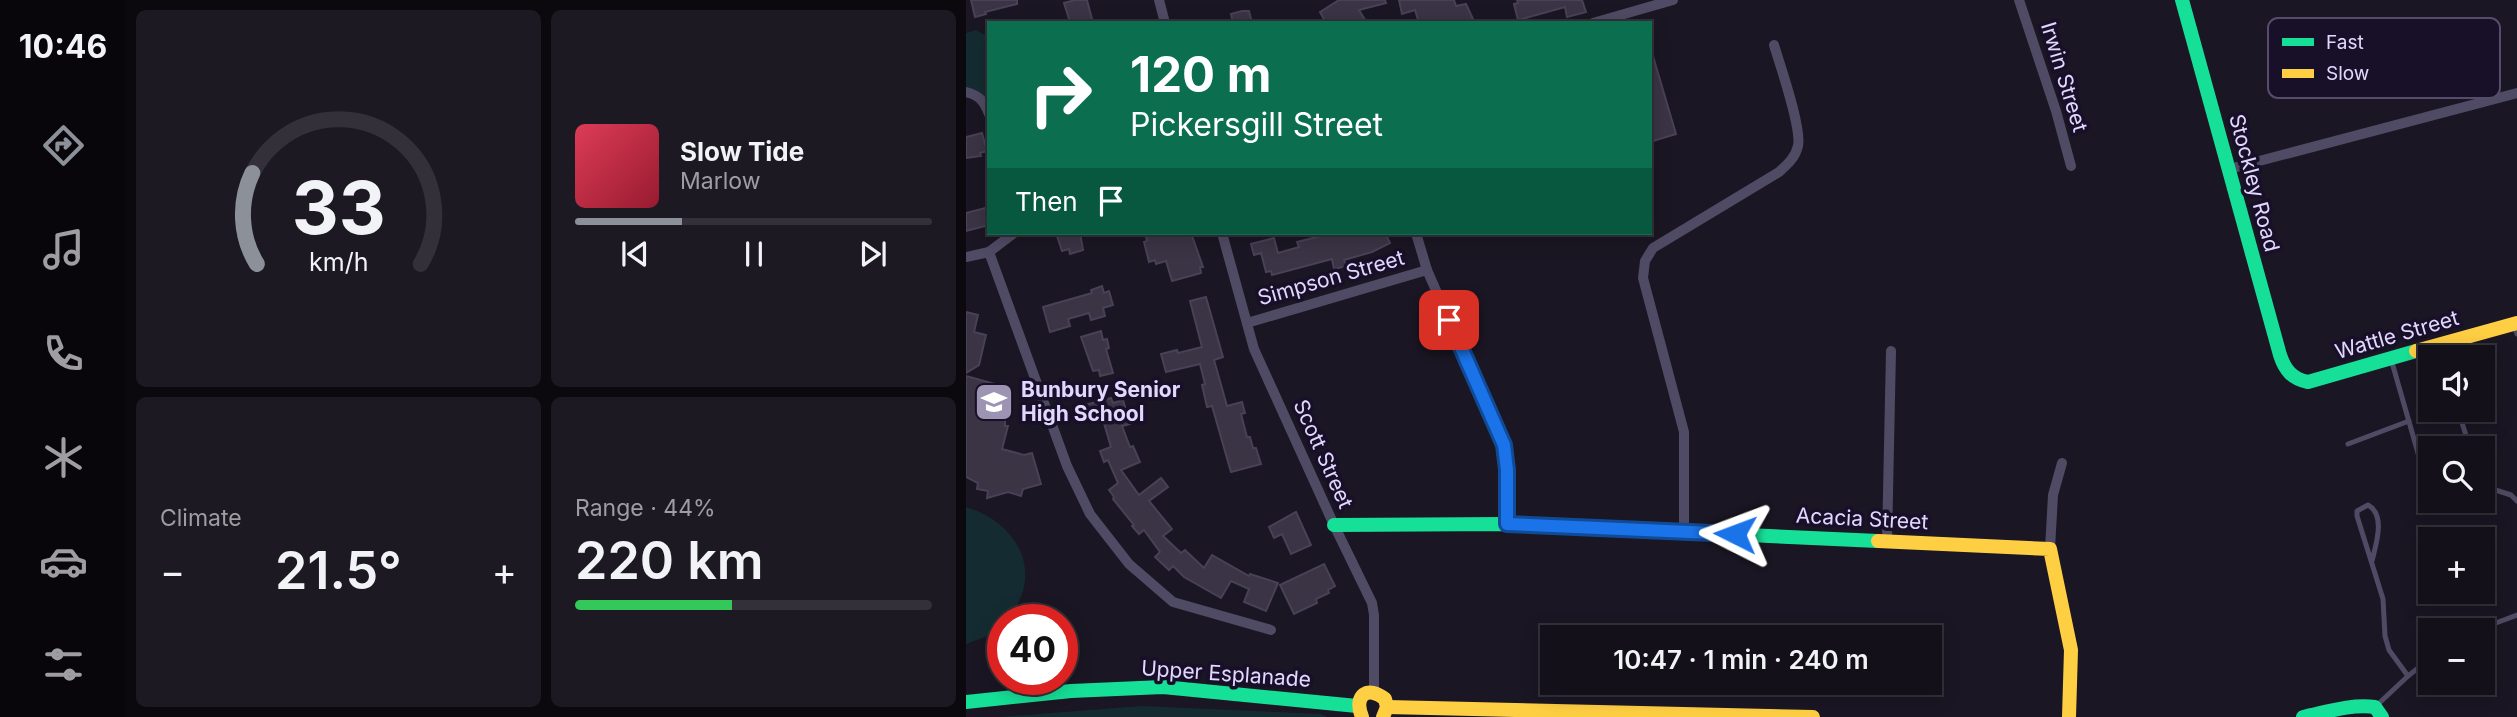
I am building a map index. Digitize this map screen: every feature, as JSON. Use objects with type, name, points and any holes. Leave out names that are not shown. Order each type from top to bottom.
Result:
[{"type":"street","points":[[1159,0],[1164,21]]},
{"type":"street","points":[[1600,21],[1673,0]]},
{"type":"street","name":"Irwin Street","points":[[2019,0],[2071,166]]},
{"type":"street","name":"Stockley Road","points":[[2182,0],[2280,355],[2284,368],[2290,375]]},
{"type":"street","points":[[1684,532],[1684,432],[1643,278],[1645,261],[1653,248],[1779,172],[1792,160],[1799,144],[1774,45]]},
{"type":"street","points":[[966,92],[976,94],[987,108]]},
{"type":"street","points":[[2500,98],[2517,93]]},
{"type":"street","points":[[2229,170],[2498,98]]},
{"type":"street","points":[[966,257],[989,251],[1011,235]]},
{"type":"street","name":"Scott Street","points":[[1224,235],[1254,349],[1372,603],[1374,692]]},
{"type":"street","points":[[1417,235],[1427,270],[1504,445],[1507,524]]},
{"type":"street","points":[[989,251],[1067,466],[1090,514],[1129,564],[1173,602],[1271,630]]},
{"type":"street","name":"Simpson Street","points":[[1247,323],[1427,270]]},
{"type":"street","name":"Wattle Street","points":[[2290,375],[2298,381],[2308,383],[2516,327]]},
{"type":"street","points":[[1887,541],[1891,351]]},
{"type":"street","points":[[2062,463],[2053,495],[2050,548],[2071,650],[2069,717]]},
{"type":"street","name":"Acacia Street","points":[[1334,525],[1507,524],[2050,548]]},
{"type":"street","name":"Upper Esplanade","points":[[966,702],[1071,691],[1163,687],[1359,711]]},
{"type":"street","points":[[1359,711],[1361,697],[1374,692],[1382,696],[1385,712],[1813,717]]},
{"type":"street","points":[[2304,717],[2359,704],[2379,712]]},
{"type":"lane","points":[[2391,359],[2418,453]]},
{"type":"lane","points":[[2348,444],[2409,421]]},
{"type":"lane","points":[[2495,490],[2511,495],[2517,501]]},
{"type":"lane","points":[[2372,561],[2378,517],[2368,505],[2357,511],[2357,516],[2383,599],[2385,636],[2389,650],[2407,676]]},
{"type":"lane","points":[[2495,623],[2517,615]]},
{"type":"lane","points":[[2379,712],[2407,676],[2418,668]]},
{"type":"green space","points":[[976,30],[987,36],[987,112],[966,92],[966,33]]},
{"type":"green space","points":[[966,507],[984,514],[1012,537],[1021,552],[1025,568],[1024,585],[1018,604],[987,604],[987,636],[966,644]]},
{"type":"green space","points":[[1142,706],[1321,714],[1327,717],[999,717]]},
{"type":"building","points":[[971,0],[1017,0],[1017,4],[975,17]]},
{"type":"building","points":[[1087,0],[1092,21],[1070,21],[1064,3]]},
{"type":"building","points":[[1339,0],[1385,0],[1386,3],[1359,10],[1366,21],[1325,21],[1320,12]]},
{"type":"building","points":[[1399,0],[1454,0],[1456,6],[1466,4],[1473,19],[1418,21],[1415,10],[1402,14]]},
{"type":"building","points":[[1517,0],[1582,0],[1586,12],[1567,17],[1565,7],[1518,20],[1514,4],[1518,3]]},
{"type":"building","points":[[1249,11],[1252,21],[1233,21],[1231,14]]},
{"type":"building","points":[[1652,56],[1653,56],[1676,134],[1652,141]]},
{"type":"building","points":[[982,133],[987,151],[980,153],[981,156],[966,158],[966,137]]},
{"type":"building","points":[[987,208],[987,226],[966,231],[966,213]]},
{"type":"building","points":[[1057,235],[1080,235],[1083,250],[1070,254],[1069,249],[1062,251]]},
{"type":"building","points":[[1192,235],[1203,267],[1200,267],[1201,273],[1172,281],[1166,261],[1156,264],[1155,260],[1149,262],[1144,242],[1147,241],[1146,236]]},
{"type":"building","points":[[1325,235],[1386,235],[1390,243],[1372,252],[1344,260],[1346,266],[1334,269],[1332,259],[1272,275],[1271,271],[1266,272],[1261,253],[1254,255],[1251,244],[1274,238],[1278,253],[1299,247],[1297,242]]},
{"type":"building","points":[[1102,286],[1104,293],[1109,291],[1113,305],[1103,308],[1105,316],[1091,320],[1089,313],[1068,319],[1070,326],[1050,332],[1043,307],[1092,293],[1091,290]]},
{"type":"building","points":[[1206,297],[1223,357],[1214,360],[1227,406],[1242,402],[1245,413],[1241,414],[1247,437],[1250,437],[1253,448],[1256,448],[1261,464],[1231,472],[1212,406],[1207,407],[1200,364],[1166,372],[1161,354],[1202,347],[1190,301]]},
{"type":"building","points":[[966,312],[978,315],[974,332],[986,335],[979,365],[966,373]]},
{"type":"building","points":[[1101,331],[1103,340],[1107,339],[1109,348],[1106,349],[1113,373],[1100,376],[1099,370],[1093,371],[1081,337]]},
{"type":"building","points":[[966,376],[1002,386],[999,396],[1009,397],[1008,409],[1005,409],[1005,426],[1008,426],[1002,449],[1024,455],[1032,453],[1041,484],[1023,489],[1021,496],[1008,492],[987,498],[988,491],[977,489],[978,483],[966,477]]},
{"type":"building","points":[[1111,398],[1113,403],[1123,400],[1130,424],[1122,426],[1130,447],[1133,446],[1140,462],[1121,470],[1139,495],[1161,478],[1168,487],[1149,501],[1172,529],[1163,536],[1181,553],[1185,550],[1204,568],[1212,555],[1249,576],[1250,574],[1278,583],[1266,611],[1244,602],[1249,589],[1231,581],[1221,598],[1184,577],[1173,566],[1169,570],[1155,557],[1160,552],[1144,530],[1139,534],[1132,526],[1134,525],[1109,490],[1118,483],[1108,460],[1104,462],[1100,451],[1111,447],[1103,420],[1100,421],[1099,416],[1082,421],[1078,407]]},
{"type":"building","points":[[1296,512],[1311,545],[1291,554],[1282,534],[1274,538],[1269,527]]},
{"type":"building","points":[[1324,564],[1335,586],[1328,590],[1329,593],[1316,599],[1317,603],[1294,614],[1280,585]]},
{"type":"traffic: fast","points":[[2182,0],[2284,365],[2293,376],[2308,382],[2416,351]]},
{"type":"traffic: fast","points":[[1334,525],[1507,524],[1878,541]]},
{"type":"traffic: fast","points":[[966,702],[1071,691],[1163,687],[1357,706]]},
{"type":"traffic: fast","points":[[2303,717],[2366,706],[2375,707],[2382,717]]},
{"type":"traffic: slow","points":[[2416,351],[2517,323]]},
{"type":"traffic: slow","points":[[1878,541],[2050,549],[2071,650],[2069,717]]},
{"type":"traffic: slow","points":[[1362,717],[1359,703],[1364,694],[1368,693],[1385,699],[1387,707],[1383,717]]},
{"type":"traffic: slow","points":[[1387,707],[1813,717]]},
{"type":"place","name":"Bunbury Senior High School","points":[[994,402]]},
{"type":"route","points":[[1449,320],[1504,445],[1507,457],[1507,524],[1735,534]]}]
